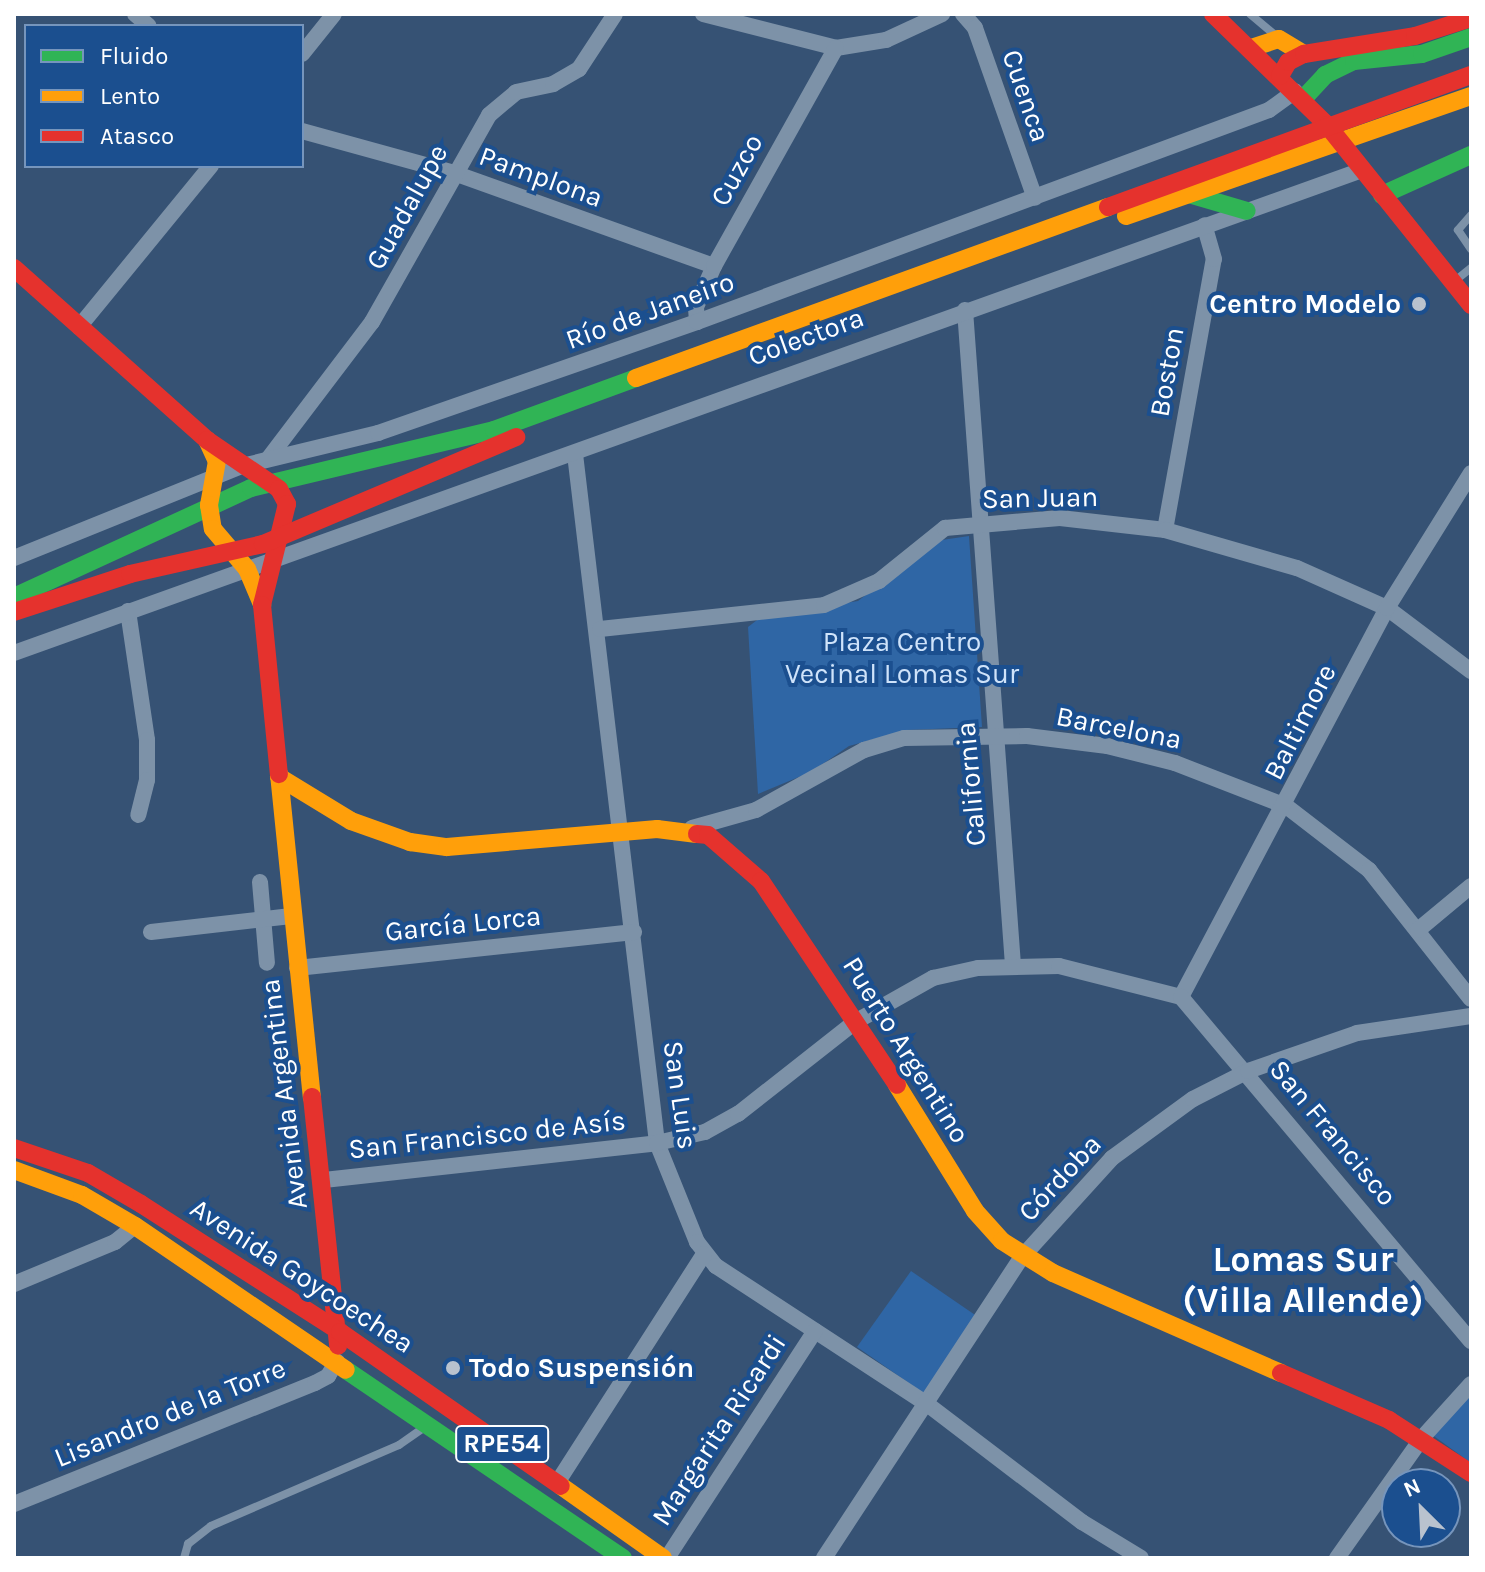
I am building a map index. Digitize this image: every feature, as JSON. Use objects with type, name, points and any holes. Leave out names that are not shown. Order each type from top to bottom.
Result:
[{"type":"main road","points":[[1213,14],[1327,125],[1471,305]]},
{"type":"main road","points":[[1280,76],[1288,62],[1304,54],[1415,36],[1471,18]]},
{"type":"main road","points":[[1299,95],[1325,75],[1354,61],[1422,54],[1471,37]]},
{"type":"main road","points":[[1251,48],[1279,39],[1304,54]]},
{"type":"main road","points":[[14,597],[209,505],[271,483],[494,430],[1471,75]]},
{"type":"main road","points":[[14,612],[130,574],[235,552],[276,539],[613,397],[1471,96]]},
{"type":"main road","points":[[1382,195],[1471,155]]},
{"type":"main road","points":[[1189,194],[1247,211]]},
{"type":"main road","points":[[14,268],[207,440],[271,483]]},
{"type":"main road","points":[[207,440],[217,461],[209,505]]},
{"type":"main road","name":"Avenida Argentina","points":[[271,483],[287,504],[270,561],[262,605],[291,916],[340,1332],[337,1361]]},
{"type":"main road","name":"Avenida Argentina","points":[[209,505],[213,529],[247,569],[262,605]]},
{"type":"main road","name":"Puerto Argentino","points":[[279,777],[351,821],[410,842],[473,848],[622,832],[685,829],[708,835],[750,867],[855,1022],[975,1211],[1022,1257],[1422,1438],[1471,1473]]},
{"type":"main road","name":"Avenida Goycoechea","points":[[14,1148],[57,1160],[115,1188],[340,1332],[665,1558]]},
{"type":"main road","name":"Avenida Goycoechea","points":[[14,1170],[82,1195],[135,1226],[430,1423],[623,1558]]},
{"type":"street","points":[[304,52],[334,14]]},
{"type":"street","name":"Guadalupe","points":[[268,459],[372,322],[427,232],[454,173],[504,100],[568,78],[615,14]]},
{"type":"street","points":[[703,14],[836,48],[886,40],[942,14]]},
{"type":"street","name":"Cuenca","points":[[963,14],[975,28],[1035,198]]},
{"type":"street","name":"Cuzco","points":[[697,322],[696,307],[714,266],[836,48]]},
{"type":"street","name":"Río de Janeiro","points":[[14,558],[242,466],[378,433],[697,322],[1269,110],[1299,95]]},
{"type":"street","name":"Pamplona","points":[[304,132],[454,173],[714,266]]},
{"type":"street","points":[[79,327],[209,168]]},
{"type":"street","name":"Colectora","points":[[270,561],[1362,170]]},
{"type":"street","name":"Boston","points":[[1165,530],[1214,259],[1204,225]]},
{"type":"street","name":"California","points":[[965,310],[993,736],[1013,965]]},
{"type":"street","name":"San Luis","points":[[575,454],[600,629],[657,1143],[704,1254]]},
{"type":"street","name":"Baltimore","points":[[1181,997],[1286,806],[1387,608],[1471,473]]},
{"type":"street","name":"San Juan","points":[[600,629],[824,605],[879,581],[930,535],[980,524],[1060,518],[1165,530],[1297,568],[1387,608],[1471,671]]},
{"type":"street","points":[[14,653],[270,561]]},
{"type":"street","points":[[128,611],[147,740],[147,780],[138,815]]},
{"type":"street","name":"Barcelona","points":[[685,829],[756,810],[864,750],[890,742],[993,736],[1107,746],[1175,763],[1286,806],[1369,870],[1471,999]]},
{"type":"street","name":"Avenida Argentina","points":[[260,882],[267,963]]},
{"type":"street","points":[[1418,930],[1471,886]]},
{"type":"street","points":[[151,932],[291,916]]},
{"type":"street","name":"García Lorca","points":[[297,968],[634,932]]},
{"type":"street","points":[[657,1143],[724,1124],[855,1022],[933,978],[1013,965],[1059,966],[1181,997]]},
{"type":"street","name":"San Francisco","points":[[1181,997],[1248,1071],[1471,1341]]},
{"type":"street","name":"Córdoba","points":[[824,1558],[1022,1257],[1112,1158],[1193,1099],[1248,1071],[1357,1033],[1471,1016]]},
{"type":"street","name":"San Francisco de Asís","points":[[324,1180],[657,1143]]},
{"type":"street","points":[[14,1284],[115,1242],[135,1226]]},
{"type":"street","points":[[557,1483],[704,1254],[927,1404],[1082,1522],[1141,1558]]},
{"type":"street","name":"Margarita Ricardi","points":[[665,1558],[815,1331]]},
{"type":"street","name":"Lisandro de la Torre","points":[[14,1504],[315,1383],[328,1376],[337,1361]]},
{"type":"street","points":[[1337,1558],[1422,1438],[1471,1384]]},
{"type":"lane","points":[[1250,14],[1279,39]]},
{"type":"lane","points":[[1471,215],[1458,230],[1471,249]]},
{"type":"lane","points":[[1453,283],[1471,268]]},
{"type":"lane","points":[[184,1558],[188,1544],[211,1526],[399,1445],[430,1423]]},
{"type":"green space","name":"Plaza Centro Vecinal Lomas Sur","points":[[969,536],[982,727],[907,730],[849,746],[811,772],[758,794],[748,627],[761,617],[858,601],[935,541]]},
{"type":"green space","points":[[911,1271],[981,1319],[926,1395],[857,1347]]},
{"type":"green space","points":[[1471,1393],[1471,1463],[1431,1434]]},
{"type":"traffic: fast","points":[[1303,99],[1325,75],[1354,61],[1422,54],[1471,37]]},
{"type":"traffic: fast","points":[[1382,195],[1471,155]]},
{"type":"traffic: fast","points":[[1189,194],[1247,211]]},
{"type":"traffic: fast","points":[[14,597],[251,488],[494,430],[636,378]]},
{"type":"traffic: fast","points":[[346,1370],[623,1558]]},
{"type":"traffic: slow","points":[[1251,48],[1279,39],[1304,54]]},
{"type":"traffic: slow","points":[[1126,216],[1471,96]]},
{"type":"traffic: slow","points":[[636,378],[1108,207]]},
{"type":"traffic: slow","points":[[207,440],[217,461],[209,505],[213,529],[247,569],[262,605]]},
{"type":"traffic: slow","points":[[279,774],[312,1097]]},
{"type":"traffic: slow","points":[[279,777],[351,821],[410,842],[447,847],[657,829],[697,834]]},
{"type":"traffic: slow","points":[[897,1085],[975,1211],[1002,1241],[1053,1273],[1281,1373]]},
{"type":"traffic: slow","points":[[14,1170],[82,1195],[135,1226],[346,1370]]},
{"type":"traffic: slow","points":[[561,1486],[663,1558]]},
{"type":"traffic: jam","points":[[1213,14],[1327,125],[1471,305]]},
{"type":"traffic: jam","points":[[1280,76],[1288,62],[1304,54],[1415,36],[1471,18]]},
{"type":"traffic: jam","points":[[1108,207],[1471,75]]},
{"type":"traffic: jam","points":[[14,268],[207,440],[279,489],[287,504],[262,605],[279,774]]},
{"type":"traffic: jam","points":[[14,612],[130,574],[263,544],[516,437]]},
{"type":"traffic: jam","points":[[697,834],[708,835],[761,881],[897,1085]]},
{"type":"traffic: jam","points":[[312,1097],[338,1346]]},
{"type":"traffic: jam","points":[[14,1148],[88,1173],[141,1204],[340,1332],[561,1486]]},
{"type":"traffic: jam","points":[[1281,1373],[1389,1420],[1471,1473]]},
{"type":"place","name":"Centro Modelo","points":[[1419,304]]},
{"type":"place","name":"Todo Suspensión","points":[[453,1368]]},
{"type":"district","name":"Lomas Sur (Villa Allende)","points":[[1303,1280]]}]
